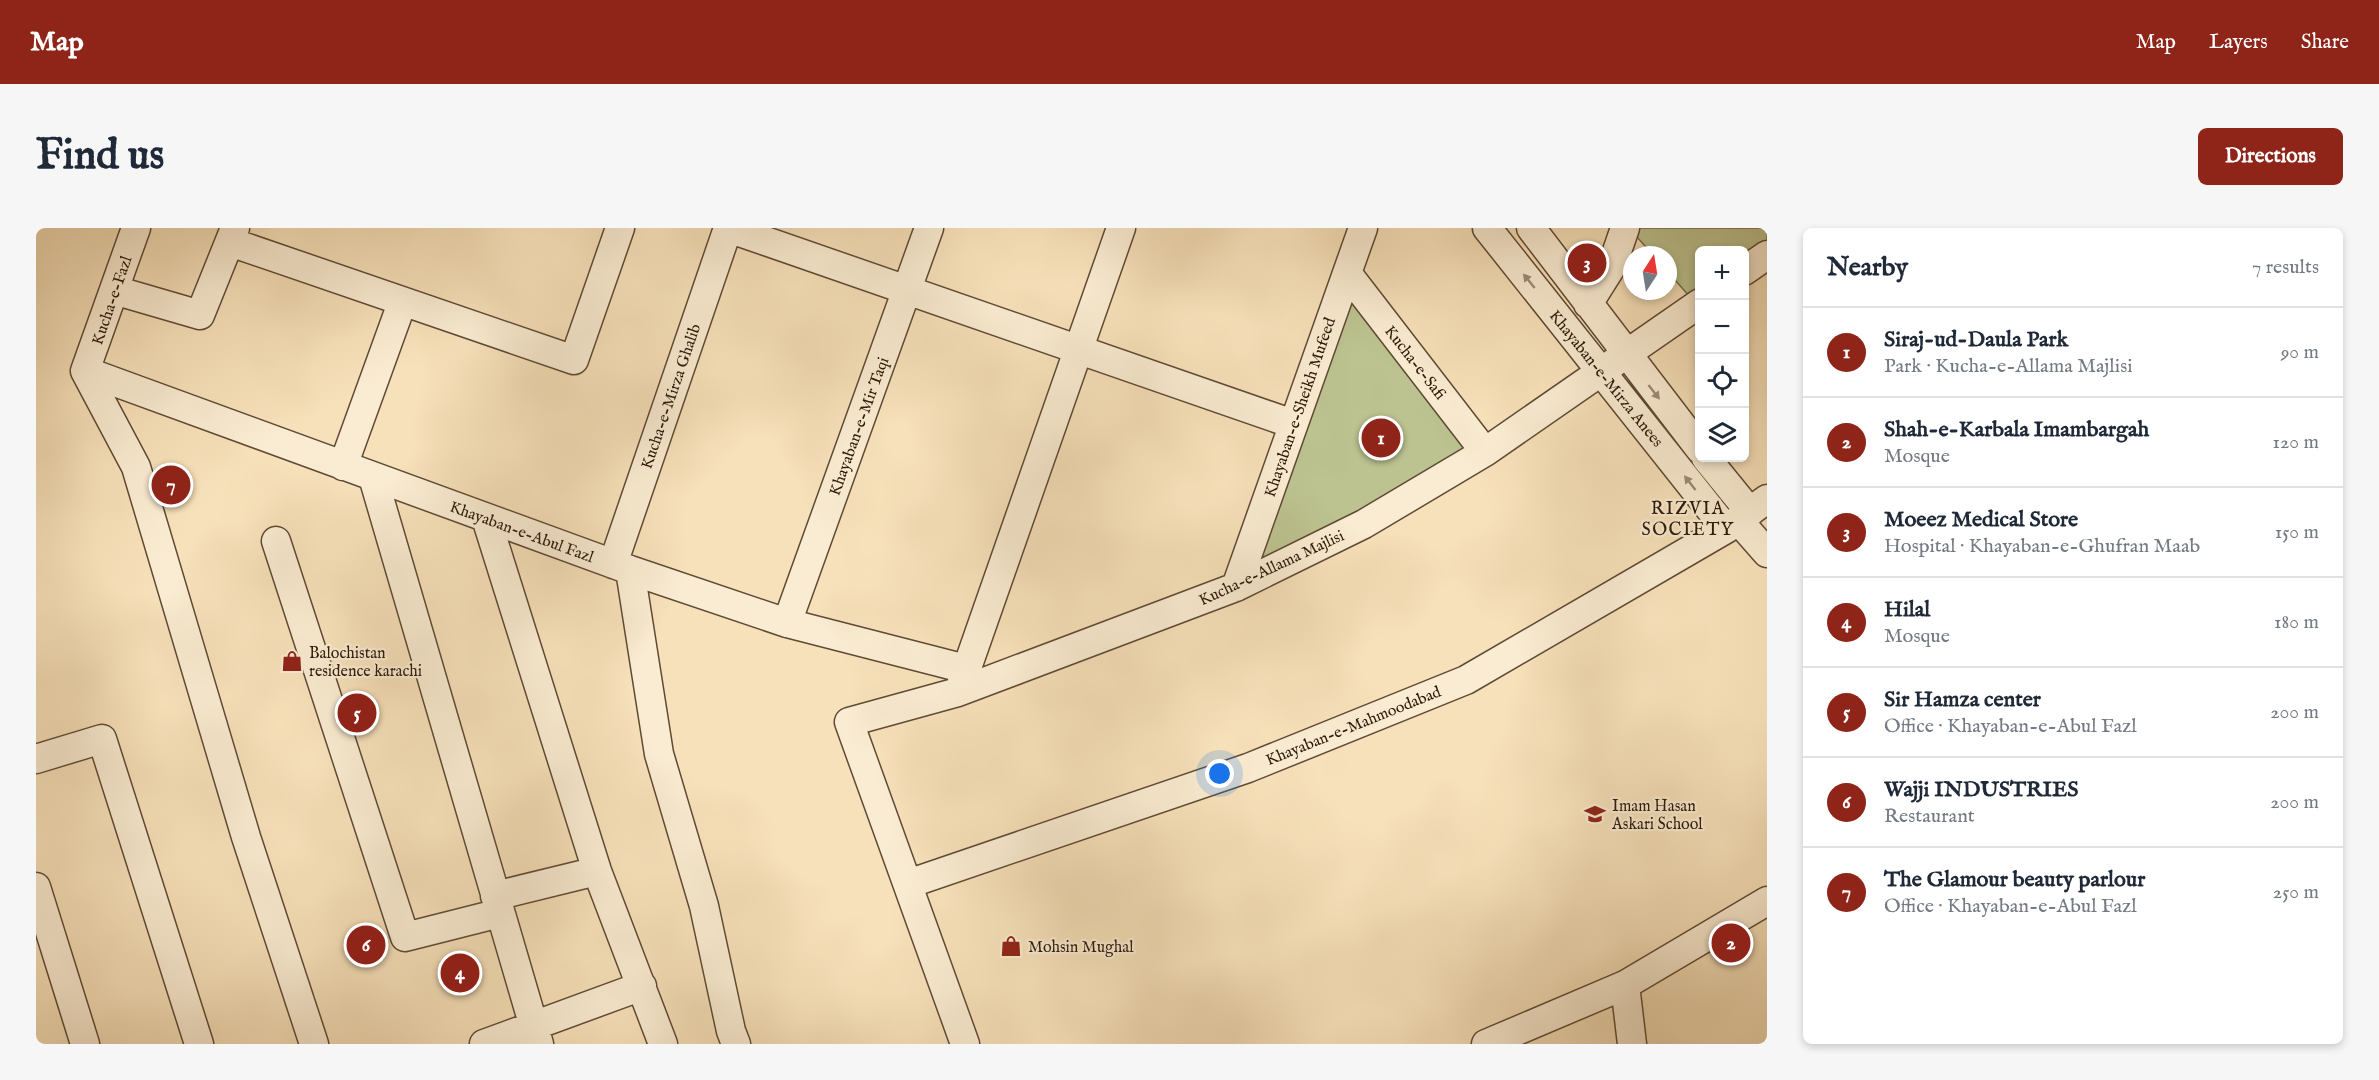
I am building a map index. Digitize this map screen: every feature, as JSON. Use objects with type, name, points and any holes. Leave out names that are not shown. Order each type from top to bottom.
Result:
[{"type":"street","name":"Kucha-e-Fazl","points":[[85,371],[136,228]]},
{"type":"street","points":[[114,290],[200,315],[232,235],[402,303],[574,360],[620,228]]},
{"type":"street","points":[[728,228],[1293,424]]},
{"type":"street","name":"Kucha-e-Mirza Ghalib","points":[[622,567],[728,228]]},
{"type":"street","name":"Khayaban-e-Mir Taqi","points":[[788,623],[929,228]]},
{"type":"street","points":[[962,681],[1121,228]]},
{"type":"street","name":"Khayaban-e-Sheikh Mufeed","points":[[1236,587],[1363,228]]},
{"type":"street","name":"Khayaban-e-Mirza Anees","points":[[1487,228],[1602,372],[1745,515]]},
{"type":"street","points":[[1531,228],[1626,356],[1695,443]]},
{"type":"street","points":[[1588,304],[1612,267],[1625,228]]},
{"type":"street","points":[[1749,268],[1767,255]]},
{"type":"street","name":"Kucha-e-Safi","points":[[1347,273],[1485,452]]},
{"type":"street","points":[[343,466],[402,303]]},
{"type":"street","name":"Kucha-e-Allama Majlisi","points":[[908,884],[849,722],[1236,587],[1364,524],[1485,452],[1695,307]]},
{"type":"street","points":[[85,371],[136,467],[246,837],[314,1044]]},
{"type":"street","name":"Khayaban-e-Abul Fazl","points":[[85,371],[622,567],[962,681]]},
{"type":"street","points":[[1709,462],[1745,515],[1767,553]]},
{"type":"street","points":[[373,477],[536,1035]]},
{"type":"street","name":"Khayaban-e-Mahmoodabad","points":[[908,884],[1248,768],[1466,680],[1745,515]]},
{"type":"street","points":[[486,518],[597,871],[663,1044]]},
{"type":"street","points":[[276,541],[405,937],[597,871]]},
{"type":"street","points":[[622,567],[659,754],[705,906],[731,1030],[736,1044]]},
{"type":"street","points":[[36,759],[102,739],[199,1044]]},
{"type":"street","points":[[908,884],[965,1044]]},
{"type":"street","points":[[36,887],[85,1044]]},
{"type":"street","points":[[1486,1044],[1625,985],[1767,901]]},
{"type":"street","points":[[1625,985],[1632,1044]]},
{"type":"street","points":[[483,1044],[536,1035],[642,986]]},
{"type":"green space","points":[[1629,228],[1767,228],[1767,255],[1749,268],[1749,246],[1695,246],[1695,303],[1677,282],[1677,246],[1645,246]]},
{"type":"green space","points":[[1347,273],[1485,452],[1236,587]]},
{"type":"place","name":"Moeez Medical Store","points":[[1587,263]]},
{"type":"place","name":"Siraj-ud-Daula Park","points":[[1381,438]]},
{"type":"place","name":"The Glamour beauty parlour","points":[[171,485]]},
{"type":"place","name":"Balochistan residence karachi","points":[[292,661]]},
{"type":"place","name":"Sir Hamza center","points":[[357,713]]},
{"type":"place","name":"Imam Hasan Askari School","points":[[1595,814]]},
{"type":"place","name":"Shah-e-Karbala Imambargah","points":[[1731,943]]},
{"type":"place","name":"Wajji INDUSTRIES","points":[[366,945]]},
{"type":"place","name":"Mohsin Mughal","points":[[1011,946]]},
{"type":"place","name":"Hilal","points":[[460,973]]},
{"type":"district","name":"RIZVIA SOCIETY","points":[[1688,518]]}]
